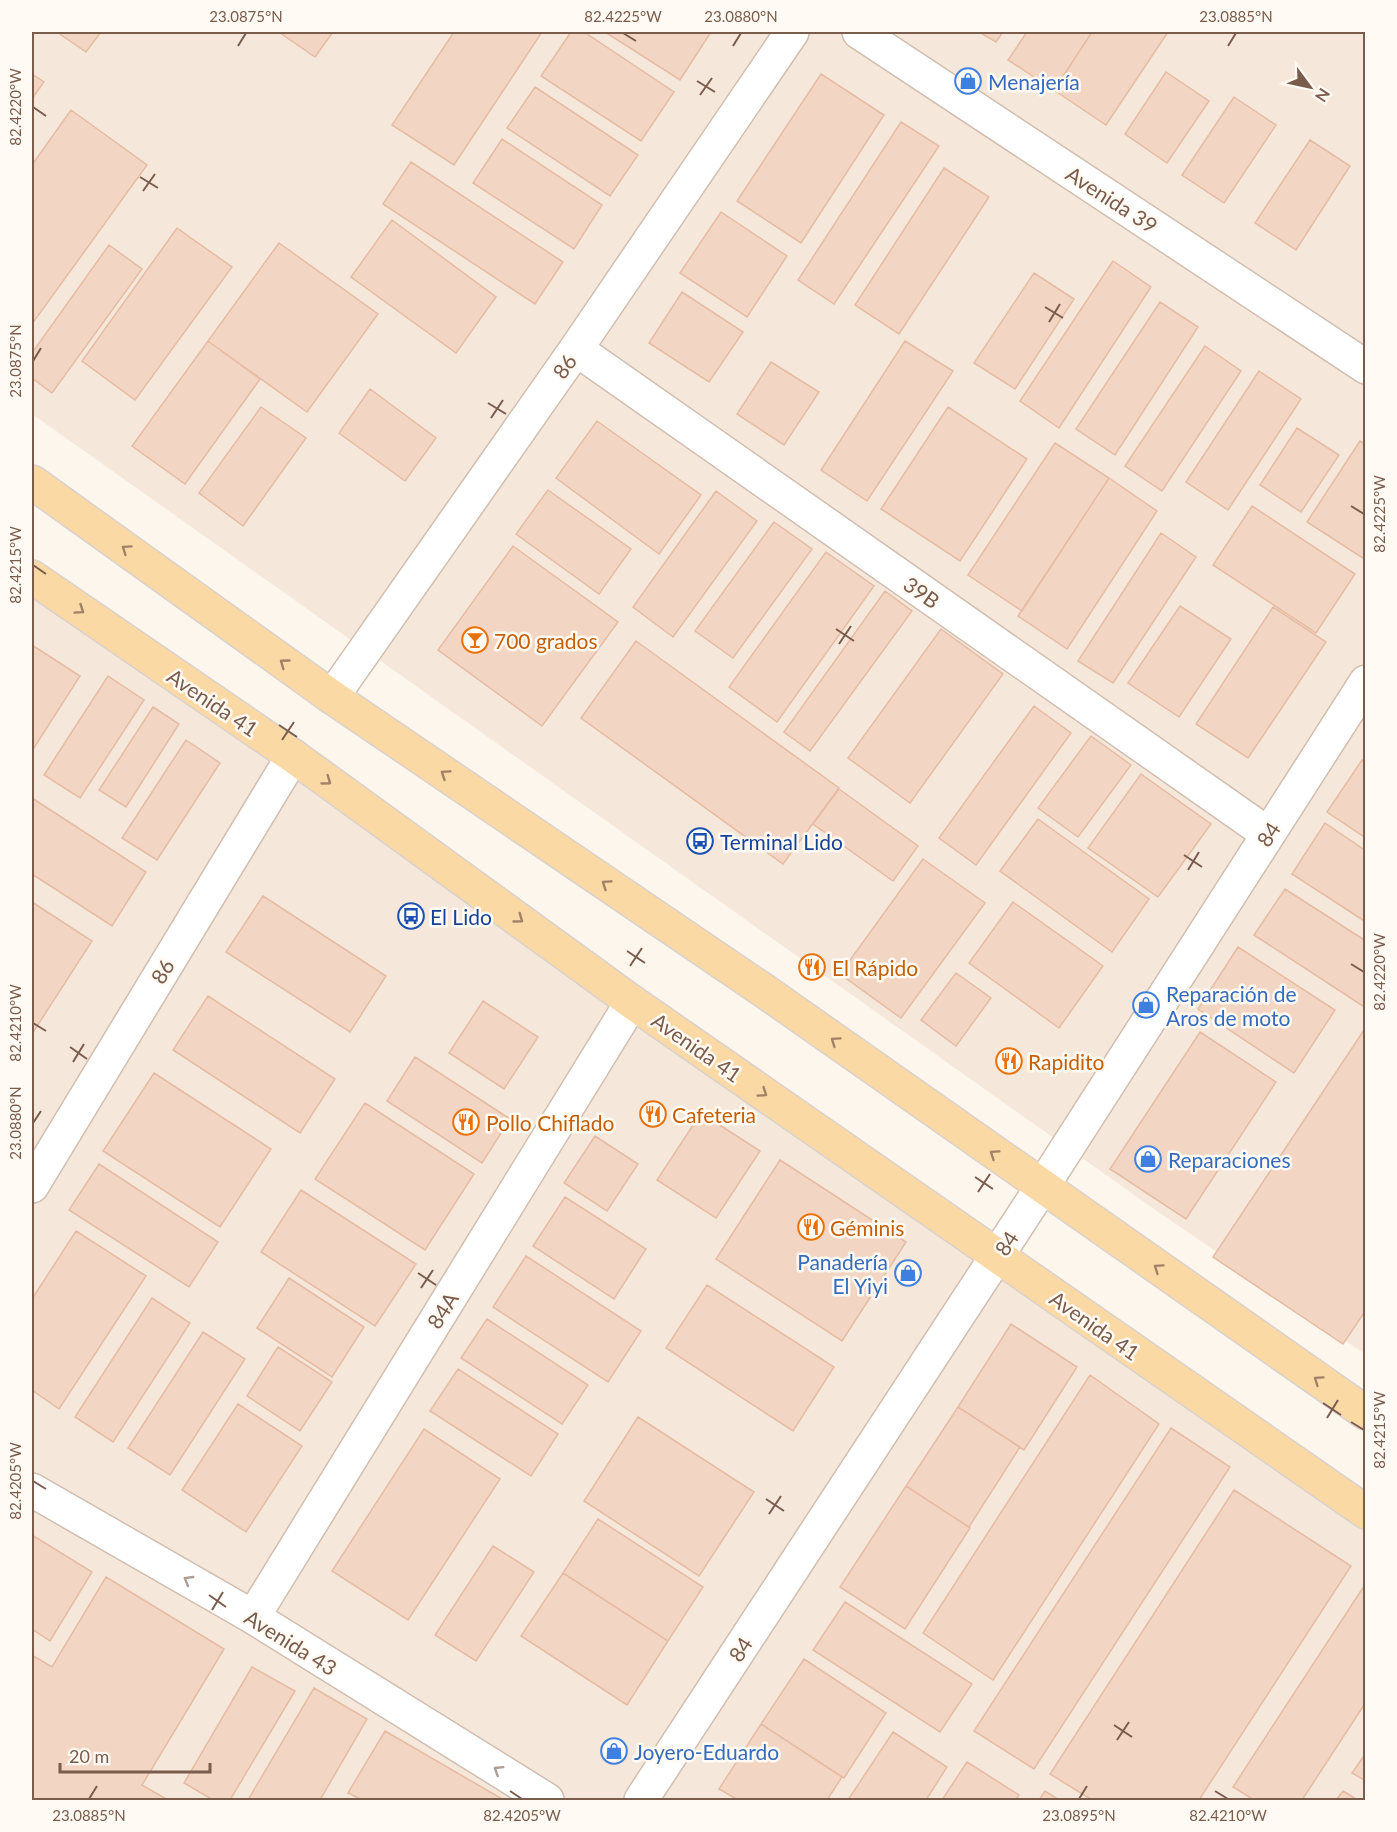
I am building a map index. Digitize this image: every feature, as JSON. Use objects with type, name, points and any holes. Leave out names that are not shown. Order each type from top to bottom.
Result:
[{"type":"main road","points":[[32,482],[332,697],[763,990],[1365,1413]]},
{"type":"main road","name":"Avenida 41","points":[[32,577],[293,756],[632,1002],[1365,1512]]},
{"type":"street","name":"86","points":[[332,697],[576,349],[792,32]]},
{"type":"street","name":"Avenida 39","points":[[859,32],[1365,367]]},
{"type":"street","name":"39B","points":[[576,349],[1268,834]]},
{"type":"street","name":"84","points":[[641,1800],[1042,1187],[1365,682]]},
{"type":"street","name":"86","points":[[32,1186],[293,756]]},
{"type":"street","name":"84A","points":[[253,1617],[632,1002]]},
{"type":"street","name":"Avenida 43","points":[[32,1490],[253,1617],[547,1800]]},
{"type":"shaded area","points":[[32,32],[1365,32],[1365,1354],[1154,1209],[32,414]]},
{"type":"shaded area","points":[[32,577],[1365,1512],[1365,1800],[32,1800]]},
{"type":"building","points":[[57,32],[101,32],[86,52]]},
{"type":"building","points":[[281,32],[333,32],[315,57]]},
{"type":"building","points":[[454,32],[542,32],[454,165],[392,125]]},
{"type":"building","points":[[571,32],[584,32],[674,92],[641,141],[541,76]]},
{"type":"building","points":[[605,32],[711,32],[680,80]]},
{"type":"building","points":[[979,32],[1003,32],[996,42]]},
{"type":"building","points":[[1027,32],[1092,32],[1054,90],[1008,60]]},
{"type":"building","points":[[1092,32],[1168,32],[1106,125],[1054,90]]},
{"type":"building","points":[[1166,72],[1209,101],[1167,163],[1125,134]]},
{"type":"building","points":[[32,74],[44,82],[32,99]]},
{"type":"building","points":[[821,74],[884,115],[801,243],[737,201]]},
{"type":"building","points":[[535,87],[638,155],[610,196],[507,128]]},
{"type":"building","points":[[1234,97],[1276,125],[1224,203],[1182,175]]},
{"type":"building","points":[[71,110],[147,165],[32,324],[32,165]]},
{"type":"building","points":[[901,122],[939,146],[834,304],[798,280]]},
{"type":"building","points":[[502,139],[602,205],[574,249],[473,183]]},
{"type":"building","points":[[1310,140],[1350,166],[1296,250],[1255,223]]},
{"type":"building","points":[[411,162],[563,262],[535,304],[383,204]]},
{"type":"building","points":[[944,168],[989,197],[899,334],[855,305]]},
{"type":"building","points":[[721,212],[787,256],[747,317],[680,273]]},
{"type":"building","points":[[392,220],[496,297],[456,353],[351,277]]},
{"type":"building","points":[[177,228],[232,267],[135,400],[82,361]]},
{"type":"building","points":[[279,243],[378,314],[307,412],[208,341]]},
{"type":"building","points":[[109,245],[142,269],[52,393],[32,378],[32,353]]},
{"type":"building","points":[[1113,261],[1151,287],[1059,428],[1020,401]]},
{"type":"building","points":[[1034,273],[1074,299],[1015,389],[974,363]]},
{"type":"building","points":[[682,292],[743,332],[709,382],[649,343]]},
{"type":"building","points":[[1160,302],[1198,327],[1115,455],[1076,429]]},
{"type":"building","points":[[208,341],[260,379],[185,484],[132,446]]},
{"type":"building","points":[[905,341],[953,371],[867,501],[821,470]]},
{"type":"building","points":[[1205,346],[1241,371],[1162,491],[1125,466]]},
{"type":"building","points":[[771,362],[819,392],[784,445],[737,414]]},
{"type":"building","points":[[1259,371],[1301,399],[1228,510],[1186,482]]},
{"type":"building","points":[[370,389],[436,438],[405,481],[339,433]]},
{"type":"building","points":[[261,407],[306,438],[243,526],[199,493]]},
{"type":"building","points":[[948,407],[1027,459],[960,561],[881,509]]},
{"type":"building","points":[[597,421],[701,495],[659,554],[556,478]]},
{"type":"building","points":[[1297,428],[1339,455],[1301,512],[1260,485]]},
{"type":"building","points":[[1360,441],[1366,444],[1366,560],[1307,522]]},
{"type":"building","points":[[1055,443],[1109,478],[1022,611],[968,575]]},
{"type":"building","points":[[1109,478],[1157,511],[1067,649],[1018,616]]},
{"type":"building","points":[[548,490],[631,549],[599,594],[516,534]]},
{"type":"building","points":[[716,491],[757,521],[673,637],[633,607]]},
{"type":"building","points":[[1252,506],[1355,574],[1316,633],[1213,565]]},
{"type":"building","points":[[774,522],[812,549],[733,658],[695,631]]},
{"type":"building","points":[[1161,533],[1196,557],[1113,683],[1078,661]]},
{"type":"building","points":[[513,546],[618,622],[542,726],[438,650]]},
{"type":"building","points":[[826,552],[874,586],[777,722],[729,687]]},
{"type":"building","points":[[885,591],[912,611],[810,751],[784,732]]},
{"type":"building","points":[[1180,606],[1231,639],[1179,717],[1128,683]]},
{"type":"building","points":[[1273,607],[1326,642],[1248,758],[1196,724]]},
{"type":"building","points":[[941,629],[1003,674],[910,803],[848,758]]},
{"type":"building","points":[[636,641],[839,788],[783,864],[581,718]]},
{"type":"building","points":[[32,645],[80,676],[32,751]]},
{"type":"building","points":[[108,676],[144,700],[80,798],[44,775]]},
{"type":"building","points":[[1034,706],[1071,733],[976,865],[939,838]]},
{"type":"building","points":[[153,707],[179,724],[126,807],[99,790]]},
{"type":"building","points":[[1091,736],[1131,765],[1078,837],[1038,808]]},
{"type":"building","points":[[186,740],[220,763],[157,860],[122,838]]},
{"type":"building","points":[[1362,760],[1366,762],[1366,838],[1327,812]]},
{"type":"building","points":[[1141,774],[1211,824],[1158,897],[1088,848]]},
{"type":"building","points":[[839,789],[918,846],[893,881],[813,824]]},
{"type":"building","points":[[32,798],[146,872],[112,926],[32,874]]},
{"type":"building","points":[[1038,819],[1149,899],[1112,952],[1000,871]]},
{"type":"building","points":[[1325,823],[1366,851],[1366,922],[1292,874]]},
{"type":"building","points":[[923,859],[985,903],[901,1018],[840,974]]},
{"type":"building","points":[[1285,889],[1366,941],[1366,1008],[1254,935]]},
{"type":"building","points":[[263,896],[386,976],[350,1032],[226,952]]},
{"type":"building","points":[[32,902],[92,941],[32,1034]]},
{"type":"building","points":[[1013,902],[1103,966],[1059,1028],[969,963]]},
{"type":"building","points":[[1238,947],[1335,1010],[1294,1073],[1198,1009]]},
{"type":"building","points":[[956,973],[991,998],[956,1046],[921,1020]]},
{"type":"building","points":[[208,996],[335,1079],[300,1133],[173,1050]]},
{"type":"building","points":[[483,1001],[538,1037],[504,1089],[449,1053]]},
{"type":"building","points":[[1366,1027],[1366,1310],[1343,1344],[1213,1257]]},
{"type":"building","points":[[1200,1032],[1276,1082],[1186,1219],[1110,1169]]},
{"type":"building","points":[[415,1057],[510,1119],[482,1163],[387,1101]]},
{"type":"building","points":[[154,1073],[271,1149],[220,1227],[103,1151]]},
{"type":"building","points":[[365,1103],[474,1174],[425,1250],[315,1179]]},
{"type":"building","points":[[701,1113],[760,1151],[716,1218],[657,1180]]},
{"type":"building","points":[[595,1136],[638,1164],[607,1211],[564,1183]]},
{"type":"building","points":[[780,1160],[906,1242],[842,1341],[716,1259]]},
{"type":"building","points":[[99,1164],[218,1242],[189,1287],[69,1210]]},
{"type":"building","points":[[301,1190],[416,1264],[375,1326],[261,1252]]},
{"type":"building","points":[[565,1197],[646,1249],[614,1299],[533,1246]]},
{"type":"building","points":[[76,1231],[146,1276],[59,1409],[32,1390],[32,1299]]},
{"type":"building","points":[[526,1256],[641,1331],[608,1382],[493,1307]]},
{"type":"building","points":[[289,1278],[364,1327],[332,1377],[257,1328]]},
{"type":"building","points":[[707,1285],[834,1367],[793,1431],[666,1348]]},
{"type":"building","points":[[152,1298],[190,1323],[113,1442],[75,1417]]},
{"type":"building","points":[[487,1319],[588,1385],[562,1424],[461,1358]]},
{"type":"building","points":[[1011,1324],[1077,1367],[1024,1450],[958,1407]]},
{"type":"building","points":[[203,1332],[245,1359],[170,1475],[128,1448]]},
{"type":"building","points":[[278,1347],[332,1382],[300,1431],[247,1396]]},
{"type":"building","points":[[458,1369],[558,1434],[531,1476],[430,1411]]},
{"type":"building","points":[[1090,1375],[1159,1424],[993,1680],[923,1633]]},
{"type":"building","points":[[238,1404],[302,1446],[246,1532],[182,1490]]},
{"type":"building","points":[[958,1407],[1020,1447],[969,1527],[906,1486]]},
{"type":"building","points":[[638,1417],[754,1492],[699,1576],[584,1501]]},
{"type":"building","points":[[1171,1428],[1230,1467],[1034,1769],[974,1731]]},
{"type":"building","points":[[424,1429],[500,1479],[408,1620],[332,1571]]},
{"type":"building","points":[[906,1486],[970,1528],[905,1629],[840,1587]]},
{"type":"building","points":[[1234,1490],[1351,1566],[1199,1800],[1092,1800],[1050,1774]]},
{"type":"building","points":[[598,1519],[703,1587],[668,1641],[563,1573]]},
{"type":"building","points":[[32,1535],[92,1572],[50,1641],[32,1629]]},
{"type":"building","points":[[493,1546],[534,1572],[476,1661],[435,1635]]},
{"type":"building","points":[[563,1573],[668,1641],[627,1705],[521,1636]]},
{"type":"building","points":[[106,1577],[224,1649],[142,1785],[168,1800],[32,1800],[32,1655],[52,1667]]},
{"type":"building","points":[[1366,1583],[1366,1702],[1302,1800],[1254,1800],[1233,1787]]},
{"type":"building","points":[[845,1602],[972,1684],[940,1732],[813,1650]]},
{"type":"building","points":[[804,1659],[886,1713],[844,1778],[761,1724]]},
{"type":"building","points":[[252,1667],[295,1691],[230,1800],[213,1800],[184,1783]]},
{"type":"building","points":[[314,1688],[367,1719],[320,1800],[248,1800]]},
{"type":"building","points":[[761,1724],[842,1777],[827,1800],[738,1800],[719,1789]]},
{"type":"building","points":[[385,1731],[504,1800],[362,1800],[348,1793]]},
{"type":"building","points":[[893,1732],[947,1767],[926,1800],[848,1800]]},
{"type":"building","points":[[1366,1753],[1366,1781],[1352,1773]]},
{"type":"building","points":[[967,1762],[1019,1795],[1016,1800],[942,1800]]},
{"type":"building","points":[[1045,1791],[1059,1800],[1039,1800]]},
{"type":"building","points":[[1343,1791],[1358,1800],[1336,1800]]},
{"type":"place","name":"Menajería","points":[[968,81]]},
{"type":"place","name":"700 grados","points":[[475,640]]},
{"type":"place","name":"Terminal Lido","points":[[700,841]]},
{"type":"place","name":"El Lido","points":[[411,916]]},
{"type":"place","name":"El Rápido","points":[[812,967]]},
{"type":"place","name":"Reparación de Aros de moto","points":[[1146,1005]]},
{"type":"place","name":"Rapidito","points":[[1009,1061]]},
{"type":"place","name":"Cafeteria","points":[[653,1114]]},
{"type":"place","name":"Pollo Chiflado","points":[[466,1122]]},
{"type":"place","name":"Reparaciones","points":[[1148,1159]]},
{"type":"place","name":"Géminis","points":[[811,1227]]},
{"type":"place","name":"Panadería El Yiyi","points":[[908,1273]]},
{"type":"place","name":"Joyero-Eduardo","points":[[614,1751]]}]
